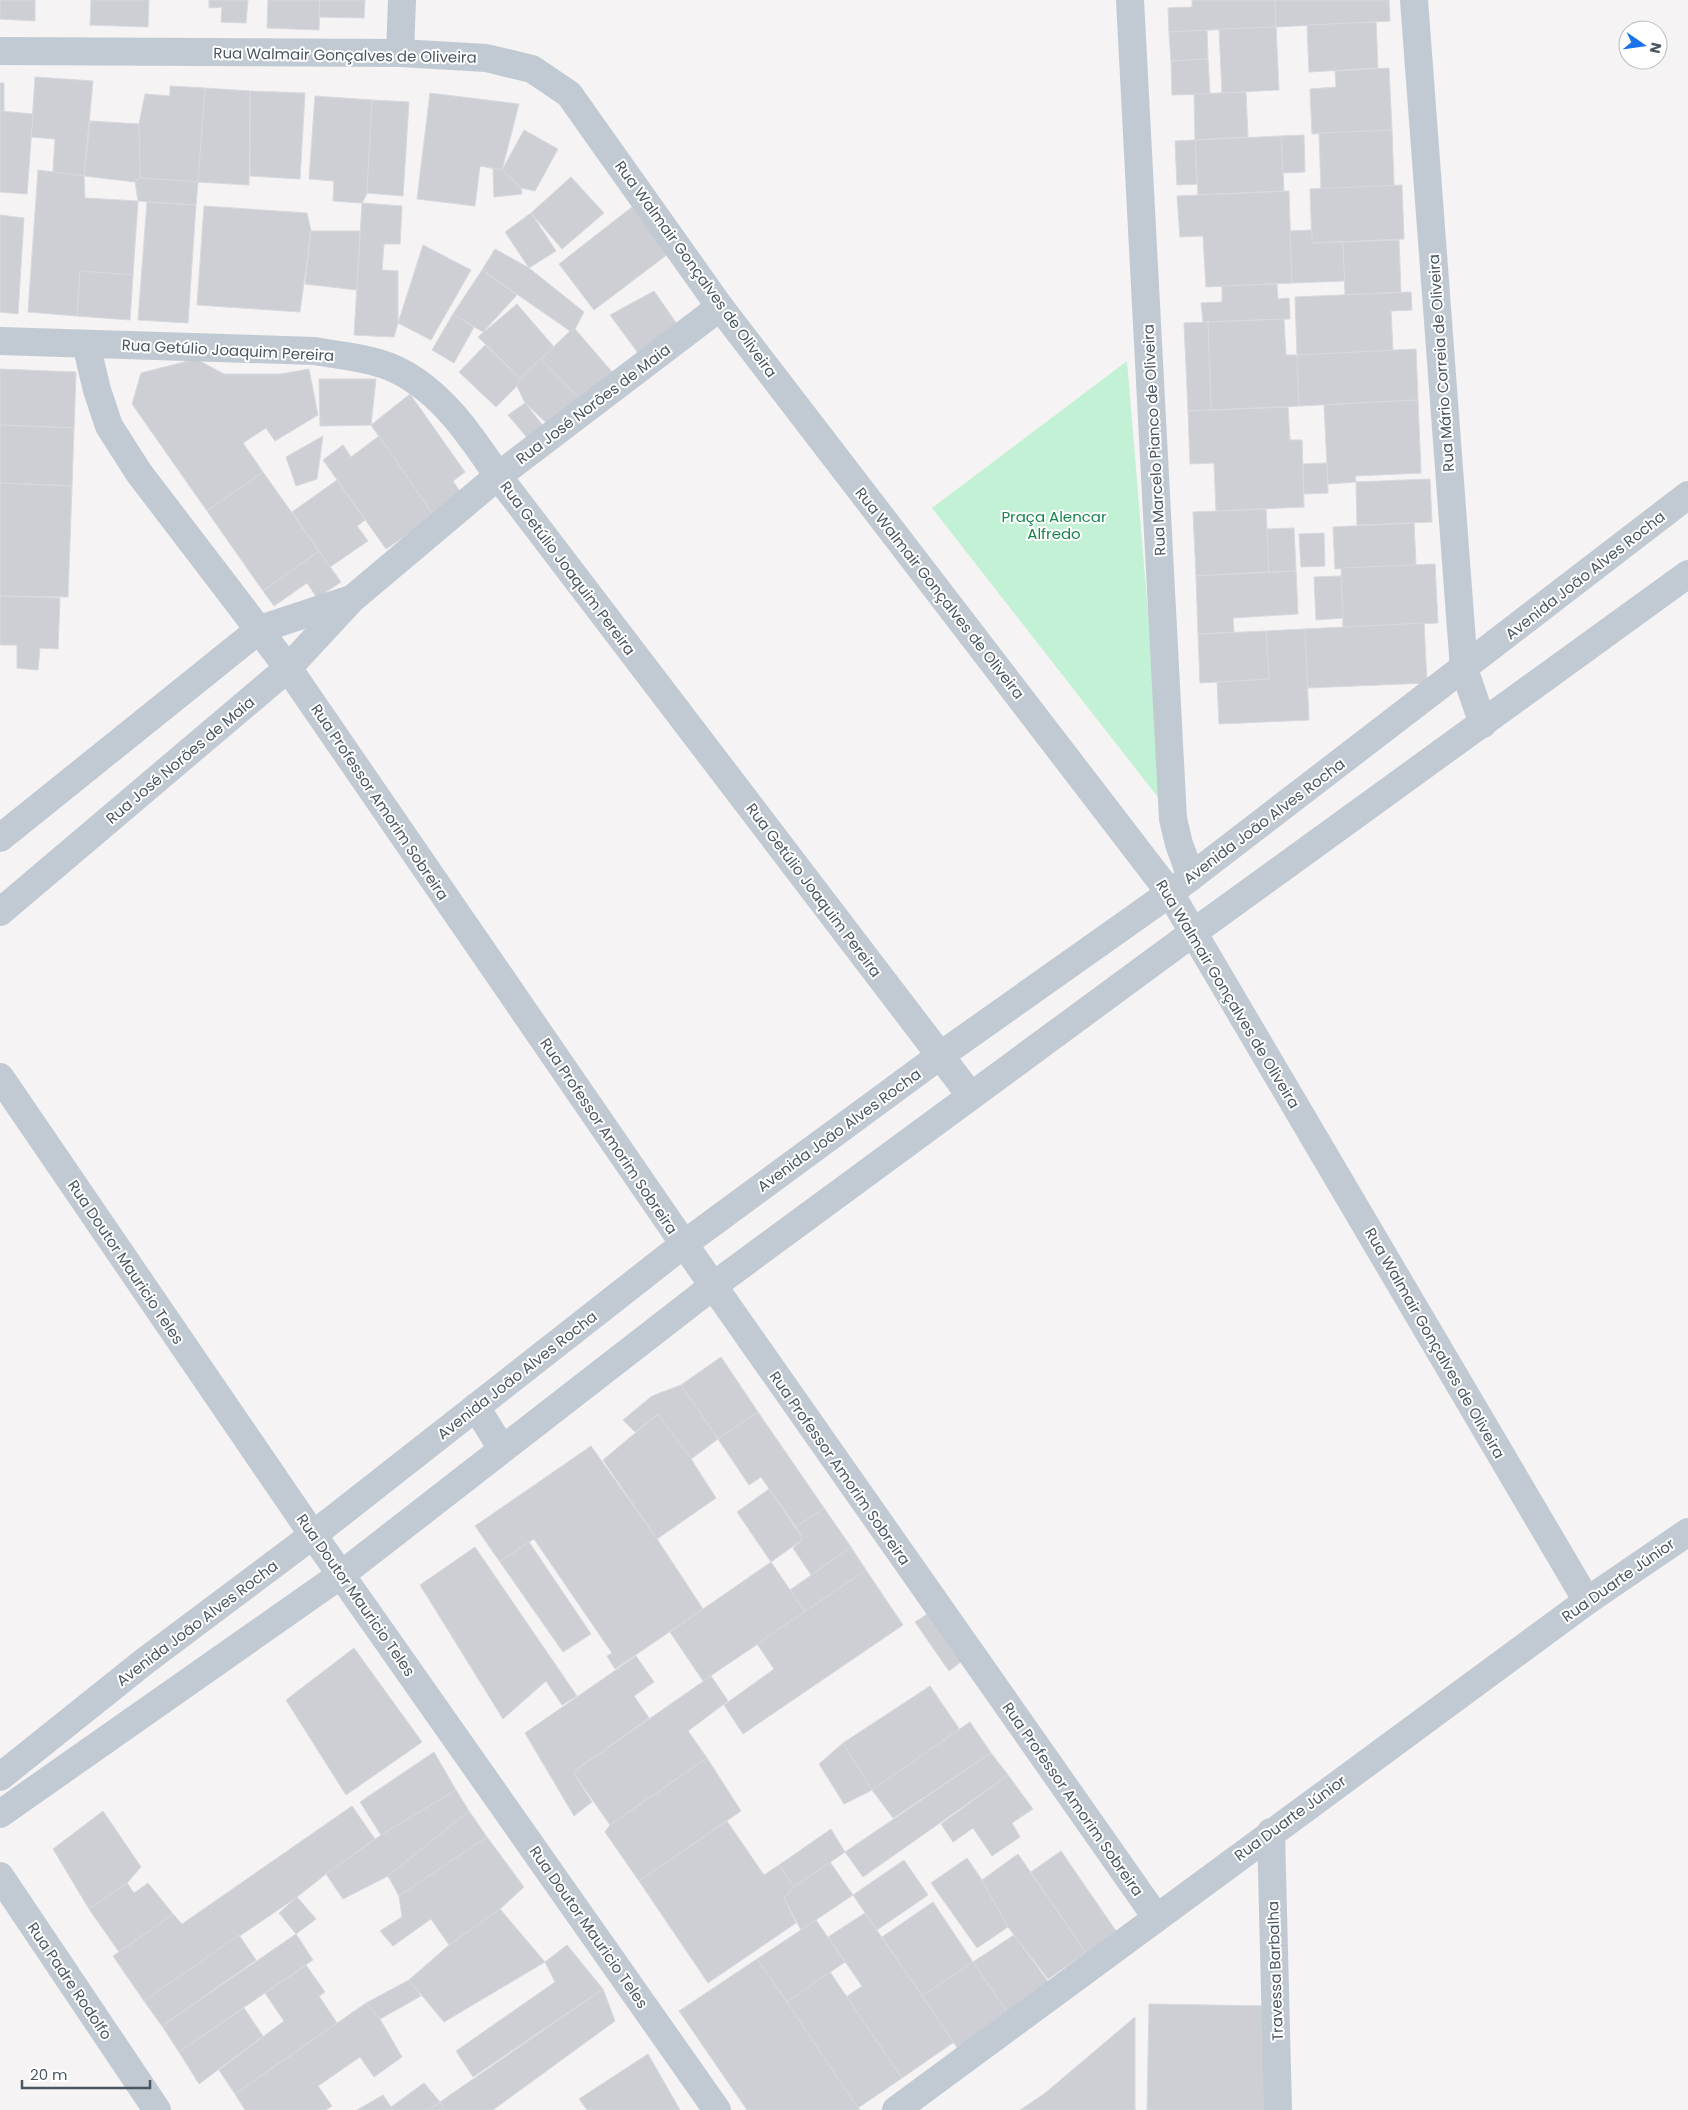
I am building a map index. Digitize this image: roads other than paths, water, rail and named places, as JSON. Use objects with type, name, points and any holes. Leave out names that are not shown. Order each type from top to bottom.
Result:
[{"type":"street","points":[[400,53],[402,0]]},
{"type":"street","name":"Rua Marcelo Pianco de Oliveira","points":[[1130,0],[1173,819],[1178,844],[1181,885]]},
{"type":"street","name":"Rua Mário Correia de Oliveira","points":[[1414,0],[1464,669],[1483,724]]},
{"type":"street","name":"Rua Walmair Gonçalves de Oliveira","points":[[0,51],[400,53],[486,58],[532,69],[569,94],[720,307],[1181,885],[1194,932],[1587,1601]]},
{"type":"street","name":"Rua José Norões de Maia","points":[[0,912],[288,668],[352,599],[498,476],[720,307]]},
{"type":"street","name":"Rua Getúlio Joaquim Pereira","points":[[0,341],[315,351],[362,359],[396,369],[446,407],[467,429],[498,476],[971,1096]]},
{"type":"street","name":"Rua Professor Amorim Sobreira","points":[[86,344],[96,390],[108,426],[139,473],[288,668],[713,1286],[1156,1917]]},
{"type":"street","name":"Avenida João Alves Rocha","points":[[0,1777],[145,1661],[313,1535],[684,1244],[940,1055],[1181,885],[1688,495]]},
{"type":"street","points":[[0,1814],[342,1574],[713,1286],[1194,932],[1688,574]]},
{"type":"street","name":"Rua José Norões de Maia","points":[[0,838],[260,629],[352,599]]},
{"type":"street","name":"Rua Doutor Mauricio Teles","points":[[0,1077],[313,1535],[717,2110]]},
{"type":"street","points":[[476,1407],[502,1450]]},
{"type":"street","name":"Rua Duarte Júnior","points":[[896,2110],[1587,1601],[1688,1532]]},
{"type":"street","points":[[145,1661],[164,1700]]},
{"type":"street","name":"Travessa Barbalha","points":[[1271,1832],[1278,2110]]},
{"type":"street","name":"Rua Padre Rodolfo","points":[[0,1876],[157,2110]]},
{"type":"park label","name":"Praça Alencar Alfredo","points":[[1054,524]]}]
